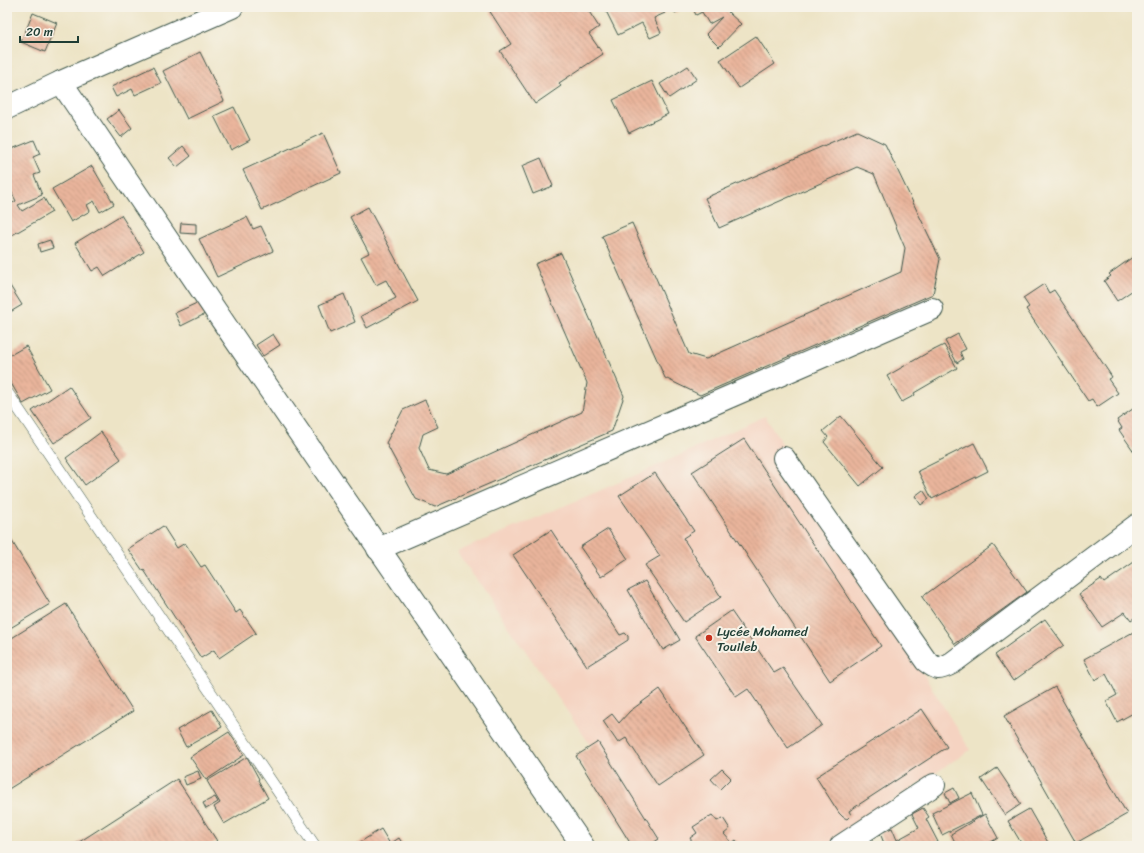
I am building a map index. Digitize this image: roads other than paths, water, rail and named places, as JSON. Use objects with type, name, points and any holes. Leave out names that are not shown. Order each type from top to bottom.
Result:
[{"type":"street","points":[[7,108],[60,82],[232,7]]},
{"type":"street","points":[[60,82],[378,550],[583,846]]},
{"type":"street","points":[[378,550],[932,309]]},
{"type":"street","points":[[784,458],[926,661],[934,668],[942,668],[952,663],[1137,525]]},
{"type":"street","points":[[842,846],[934,785]]},
{"type":"lane","points":[[7,392],[315,846]]},
{"type":"place","name":"Lycée Mohamed Touileb","points":[[709,638]]}]
